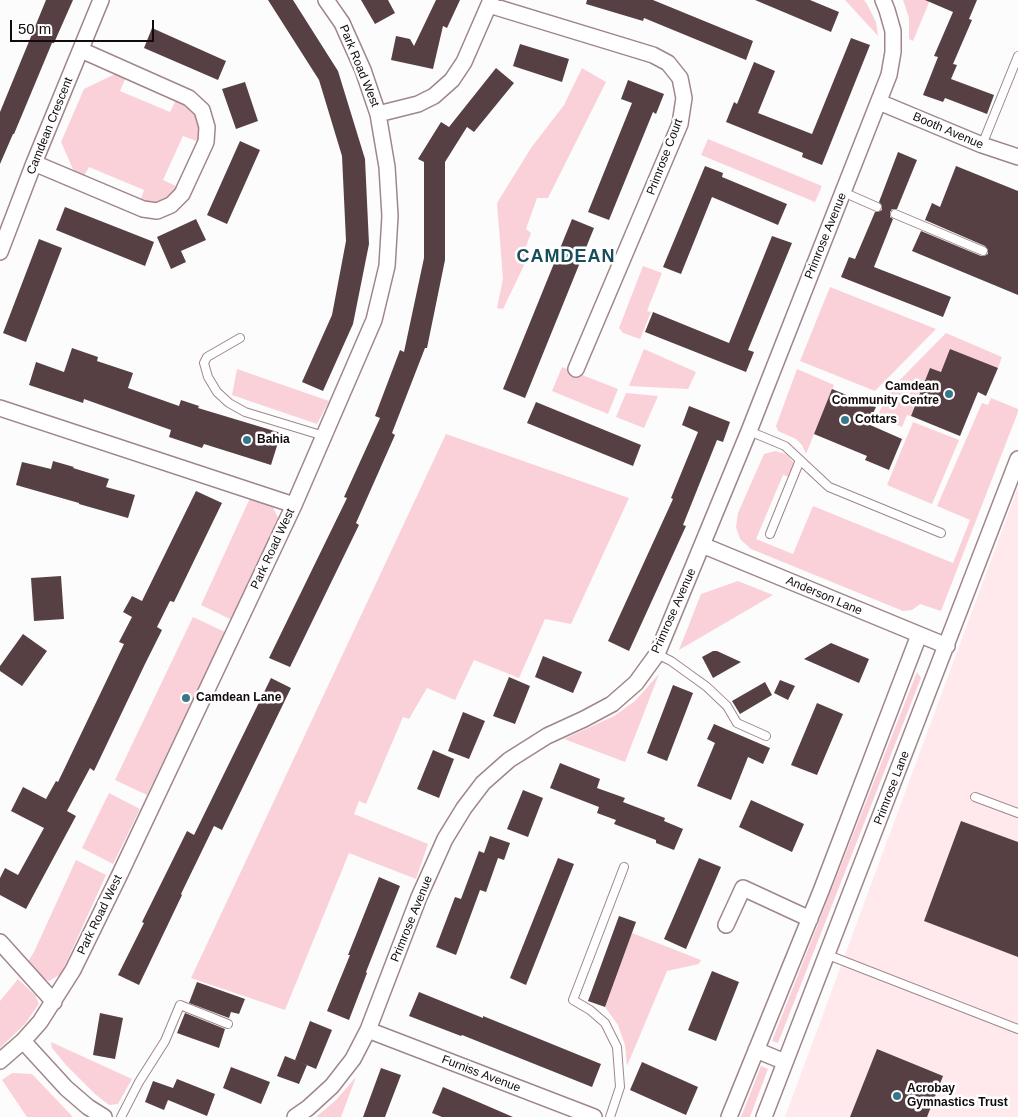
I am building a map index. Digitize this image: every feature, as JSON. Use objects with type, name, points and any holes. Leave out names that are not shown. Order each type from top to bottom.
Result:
[{"type":"street","name":"Camdean Crescent","points":[[0,252],[34,163],[101,0]]},
{"type":"street","name":"Park Road West","points":[[0,1061],[23,1041],[40,1022],[73,970],[294,506],[374,320],[387,266],[390,216],[387,167],[378,114],[363,70],[342,23],[326,0]]},
{"type":"street","name":"Primrose Avenue","points":[[294,1117],[308,1108],[332,1086],[352,1058],[368,1030],[419,897],[445,839],[464,808],[483,783],[509,760],[547,736],[612,704],[636,683],[657,654],[749,431],[889,75],[893,52],[892,31],[883,0]]},
{"type":"street","points":[[378,114],[418,104],[434,96],[452,80],[464,62],[490,2]]},
{"type":"street","name":"Primrose Court","points":[[490,2],[653,55],[668,63],[680,78],[684,98],[680,124],[576,368]]},
{"type":"street","points":[[34,163],[143,209],[157,211],[171,205],[182,194],[206,142],[207,127],[202,110],[189,98],[81,50]]},
{"type":"street","name":"Booth Avenue","points":[[879,102],[982,145],[1018,157]]},
{"type":"street","points":[[0,408],[294,506]]},
{"type":"street","name":"Primrose Lane","points":[[764,1117],[1018,460]]},
{"type":"street","name":"Anderson Lane","points":[[702,545],[947,646]]},
{"type":"street","points":[[729,1117],[810,919],[919,635]]},
{"type":"street","points":[[726,925],[743,888],[810,919]]},
{"type":"street","points":[[0,942],[54,1002]]},
{"type":"street","name":"Furniss Avenue","points":[[368,1030],[594,1117]]},
{"type":"street","points":[[23,1041],[66,1088],[88,1107],[104,1117]]},
{"type":"street","points":[[756,1050],[786,1062]]},
{"type":"lane","points":[[982,145],[1018,56]]},
{"type":"lane","points":[[843,192],[877,207]]},
{"type":"lane","points":[[895,214],[983,252]]},
{"type":"lane","points":[[240,338],[207,357],[204,363],[208,376],[217,392],[229,404],[245,412],[324,436]]},
{"type":"lane","points":[[749,431],[786,446],[829,487],[941,532]]},
{"type":"lane","points":[[770,534],[800,460]]},
{"type":"lane","points":[[657,654],[671,661],[706,687],[727,706],[737,723],[766,736]]},
{"type":"lane","points":[[974,797],[1018,813]]},
{"type":"lane","points":[[610,1117],[620,1087],[617,1047],[605,1023],[590,1010],[573,1000],[624,867]]},
{"type":"lane","points":[[828,955],[1018,1029]]},
{"type":"lane","points":[[122,1117],[139,1082],[165,1041],[180,1005],[228,1024]]},
{"type":"shaded area","points":[[845,0],[864,0],[876,22],[878,36]]},
{"type":"shaded area","points":[[903,0],[930,0],[913,41],[909,39],[909,18]]},
{"type":"shaded area","points":[[582,68],[606,82],[548,198],[537,198],[526,229],[531,233],[524,252],[529,255],[503,309],[497,308],[503,279],[497,203],[531,148],[564,105]]},
{"type":"shaded area","points":[[117,73],[126,77],[120,91],[170,112],[176,100],[186,105],[197,117],[201,134],[199,142],[183,136],[163,180],[178,187],[171,197],[159,203],[145,204],[140,202],[144,190],[89,167],[83,178],[76,176],[61,142],[84,89]]},
{"type":"shaded area","points":[[708,139],[822,186],[815,202],[701,155]]},
{"type":"shaded area","points":[[643,266],[662,273],[647,311],[651,312],[640,339],[623,333],[619,328]]},
{"type":"shaded area","points":[[830,287],[936,329],[875,391],[800,361]]},
{"type":"shaded area","points":[[946,333],[1002,357],[998,368],[941,372],[930,368],[911,416],[907,415],[902,427],[877,417],[889,391]]},
{"type":"shaded area","points":[[644,349],[696,372],[688,389],[629,386]]},
{"type":"shaded area","points":[[562,367],[618,389],[608,414],[552,391]]},
{"type":"shaded area","points":[[237,369],[329,401],[317,424],[232,395]]},
{"type":"shaded area","points":[[797,369],[834,385],[806,454],[802,445],[796,439],[778,431],[776,426]]},
{"type":"shaded area","points":[[626,393],[658,396],[644,428],[616,417]]},
{"type":"shaded area","points":[[991,398],[1018,409],[1018,412],[941,611],[920,604],[912,610],[903,611],[751,549],[740,539],[736,527],[738,513],[764,454],[775,451],[786,454],[794,463],[790,477],[783,475],[756,539],[793,554],[813,506],[953,563],[970,520],[937,506],[982,403],[988,405]]},
{"type":"shaded area","points":[[913,422],[959,440],[932,504],[887,485]]},
{"type":"shaded area","points":[[446,434],[629,498],[571,624],[545,619],[519,678],[474,660],[455,700],[427,688],[409,719],[403,717],[366,804],[359,801],[354,814],[428,844],[416,879],[349,853],[285,1010],[191,978]]},
{"type":"shaded area","points":[[1018,487],[1018,1117],[785,1117]]},
{"type":"shaded area","points":[[250,498],[272,505],[279,520],[232,620],[201,605]]},
{"type":"shaded area","points":[[738,581],[773,595],[679,650],[701,594]]},
{"type":"shaded area","points":[[193,617],[225,632],[147,795],[115,780]]},
{"type":"shaded area","points":[[917,672],[921,678],[778,1043],[772,1041]]},
{"type":"shaded area","points":[[659,674],[625,762],[564,739],[614,716],[635,701]]},
{"type":"shaded area","points":[[109,793],[140,809],[113,864],[82,848]]},
{"type":"shaded area","points":[[76,860],[106,875],[61,974],[49,981],[38,975],[27,963],[34,952]]},
{"type":"shaded area","points":[[632,933],[701,960],[699,964],[667,971],[627,1066],[625,1045],[618,1025],[605,1007]]},
{"type":"shaded area","points":[[18,979],[35,995],[39,1004],[25,1024],[0,1048],[0,1001]]},
{"type":"shaded area","points":[[51,1042],[132,1079],[118,1104],[109,1105],[95,1094],[66,1065],[52,1048]]},
{"type":"shaded area","points":[[761,1066],[768,1069],[750,1117],[741,1117]]},
{"type":"shaded area","points":[[12,1073],[32,1074],[73,1117],[27,1117],[2,1080]]},
{"type":"shaded area","points":[[356,1077],[341,1117],[316,1117],[336,1100]]},
{"type":"building","points":[[46,0],[73,0],[54,43],[52,43],[0,164],[0,112]]},
{"type":"building","points":[[268,0],[293,0],[338,71],[365,159],[369,244],[353,324],[323,391],[302,382],[332,315],[346,241],[342,156],[319,80]]},
{"type":"building","points":[[361,0],[388,0],[395,13],[375,24]]},
{"type":"building","points":[[436,0],[460,0],[447,28],[443,26],[433,69],[391,60],[396,36],[410,39],[414,46]]},
{"type":"building","points":[[587,0],[653,0],[753,41],[746,60],[644,18],[643,21],[586,4]]},
{"type":"building","points":[[755,0],[810,0],[839,12],[831,32]]},
{"type":"building","points":[[925,0],[977,0],[969,19],[972,20],[953,64],[957,65],[951,79],[994,95],[987,114],[945,98],[943,102],[923,95],[938,57],[934,56],[953,12]]},
{"type":"building","points":[[152,28],[226,61],[218,80],[144,48]]},
{"type":"building","points":[[851,38],[870,45],[822,165],[802,157],[803,153],[726,122],[734,102],[737,104],[754,62],[775,71],[758,113],[812,134]]},
{"type":"building","points":[[520,44],[569,59],[562,82],[513,66]]},
{"type":"building","points":[[496,68],[514,83],[474,132],[467,127],[445,162],[445,260],[427,348],[425,348],[392,433],[395,435],[356,523],[359,525],[290,667],[269,658],[347,498],[344,497],[380,418],[375,416],[400,350],[404,352],[424,258],[424,162],[418,159],[441,122],[449,127]]},
{"type":"building","points":[[628,80],[664,94],[656,114],[653,112],[609,220],[588,212],[632,103],[621,99]]},
{"type":"building","points":[[245,82],[258,121],[236,129],[222,89]]},
{"type":"building","points":[[240,141],[260,150],[227,224],[207,215]]},
{"type":"building","points":[[898,152],[917,160],[897,209],[892,209],[890,212],[890,217],[893,219],[874,267],[951,297],[943,317],[841,277],[849,257],[855,259],[875,212],[882,210],[879,202]]},
{"type":"building","points":[[705,166],[723,173],[722,177],[787,204],[778,225],[712,197],[681,274],[663,267]]},
{"type":"building","points":[[956,166],[1018,191],[1018,295],[912,251],[921,231],[981,256],[988,254],[985,246],[925,220],[932,203],[940,207]]},
{"type":"building","points":[[65,207],[154,242],[145,266],[56,230]]},
{"type":"building","points":[[196,219],[206,240],[181,251],[186,262],[171,269],[157,237]]},
{"type":"building","points":[[572,219],[594,228],[525,398],[503,389]]},
{"type":"building","points":[[772,236],[792,243],[748,350],[754,352],[746,372],[645,332],[653,312],[729,343]]},
{"type":"building","points":[[39,239],[62,248],[26,342],[3,333]]},
{"type":"building","points":[[72,348],[98,357],[97,361],[133,373],[128,388],[179,406],[181,400],[199,406],[198,408],[281,433],[271,465],[204,444],[202,448],[169,437],[171,430],[84,399],[83,403],[29,385],[36,362],[64,372]]},
{"type":"building","name":"Camdean Community Centre","points":[[950,349],[998,368],[986,396],[978,392],[960,436],[911,416],[930,368],[941,372]]},
{"type":"building","name":"Cottars","points":[[832,389],[876,407],[868,424],[902,439],[889,470],[865,460],[867,456],[814,434]]},
{"type":"building","points":[[536,402],[641,445],[633,466],[527,423]]},
{"type":"building","points":[[689,406],[730,422],[723,442],[717,440],[683,525],[686,526],[629,651],[608,641],[673,499],[671,498],[698,432],[682,425]]},
{"type":"building","points":[[53,461],[109,479],[106,487],[135,495],[128,518],[16,485],[22,462],[51,469]]},
{"type":"building","points":[[196,491],[222,503],[174,602],[170,601],[157,627],[162,630],[94,771],[90,768],[67,811],[76,816],[26,909],[0,895],[0,878],[5,868],[18,875],[44,828],[11,811],[23,787],[46,799],[56,781],[58,782],[124,644],[119,642],[132,617],[123,612],[132,596],[142,601]]},
{"type":"building","points":[[61,576],[64,619],[34,621],[31,578]]},
{"type":"building","points":[[23,634],[47,651],[22,686],[0,671],[0,666]]},
{"type":"building","points":[[831,643],[869,659],[859,683],[804,659]]},
{"type":"building","points":[[713,651],[741,662],[713,678],[702,657]]},
{"type":"building","points":[[543,656],[582,672],[573,693],[535,677]]},
{"type":"building","points":[[509,677],[530,686],[515,724],[493,716]]},
{"type":"building","points":[[271,678],[291,688],[222,830],[214,826],[139,985],[118,975],[187,831],[194,835]]},
{"type":"building","points":[[780,680],[795,686],[788,700],[774,693]]},
{"type":"building","points":[[765,682],[772,695],[740,714],[732,701]]},
{"type":"building","points":[[673,685],[693,693],[667,761],[647,753]]},
{"type":"building","points":[[817,703],[843,714],[817,775],[791,765]]},
{"type":"building","points":[[463,712],[485,721],[469,759],[448,751]]},
{"type":"building","points":[[714,724],[770,748],[763,764],[748,757],[731,800],[697,786],[715,743],[707,739]]},
{"type":"building","points":[[433,750],[454,759],[439,798],[417,789]]},
{"type":"building","points":[[560,763],[600,779],[597,788],[625,798],[623,802],[665,818],[664,821],[683,829],[674,850],[656,843],[656,840],[614,824],[616,820],[597,813],[599,807],[550,788]]},
{"type":"building","points":[[523,790],[543,798],[528,837],[507,829]]},
{"type":"building","points":[[751,800],[804,824],[792,852],[739,827]]},
{"type":"building","points":[[961,821],[1018,842],[1018,957],[924,921]]},
{"type":"building","points":[[490,836],[510,843],[504,860],[498,858],[486,892],[480,890],[456,955],[436,947],[455,897],[461,899],[479,851],[484,853]]},
{"type":"building","points":[[558,858],[574,864],[526,985],[510,978]]},
{"type":"building","points":[[699,858],[721,867],[686,949],[664,939]]},
{"type":"building","points":[[379,877],[400,886],[349,1020],[327,1011]]},
{"type":"building","points":[[619,916],[636,922],[605,1007],[588,1001]]},
{"type":"building","points":[[712,971],[739,982],[716,1041],[688,1030]]},
{"type":"building","points":[[197,982],[245,999],[239,1014],[231,1012],[229,1018],[189,1003]]},
{"type":"building","points":[[419,992],[601,1064],[592,1087],[409,1016]]},
{"type":"building","points":[[100,1013],[123,1018],[115,1059],[93,1055]]},
{"type":"building","points":[[185,1013],[225,1029],[219,1048],[177,1033]]},
{"type":"building","points":[[310,1021],[332,1030],[316,1069],[295,1060]]},
{"type":"building","name":"Acrobay Gymnastics Trust","points":[[877,1049],[943,1076],[927,1117],[850,1117]]},
{"type":"building","points":[[285,1056],[307,1065],[299,1084],[277,1076]]},
{"type":"building","points":[[642,1062],[698,1087],[686,1115],[630,1090]]},
{"type":"building","points":[[231,1067],[270,1082],[261,1104],[223,1088]]},
{"type":"building","points":[[381,1068],[401,1075],[385,1117],[363,1117]]},
{"type":"building","points":[[177,1079],[215,1094],[207,1116],[168,1100],[164,1110],[145,1102],[153,1081],[173,1088]]},
{"type":"building","points":[[443,1087],[513,1117],[442,1117],[432,1113]]},
{"type":"place","name":"Camdean Community Centre","points":[[949,394]]},
{"type":"place","name":"Cottars","points":[[845,420]]},
{"type":"place","name":"Bahia","points":[[247,440]]},
{"type":"place","name":"Camdean Lane","points":[[186,698]]},
{"type":"place","name":"Acrobay Gymnastics Trust","points":[[897,1096]]},
{"type":"district","name":"CAMDEAN","points":[[566,257]]}]
